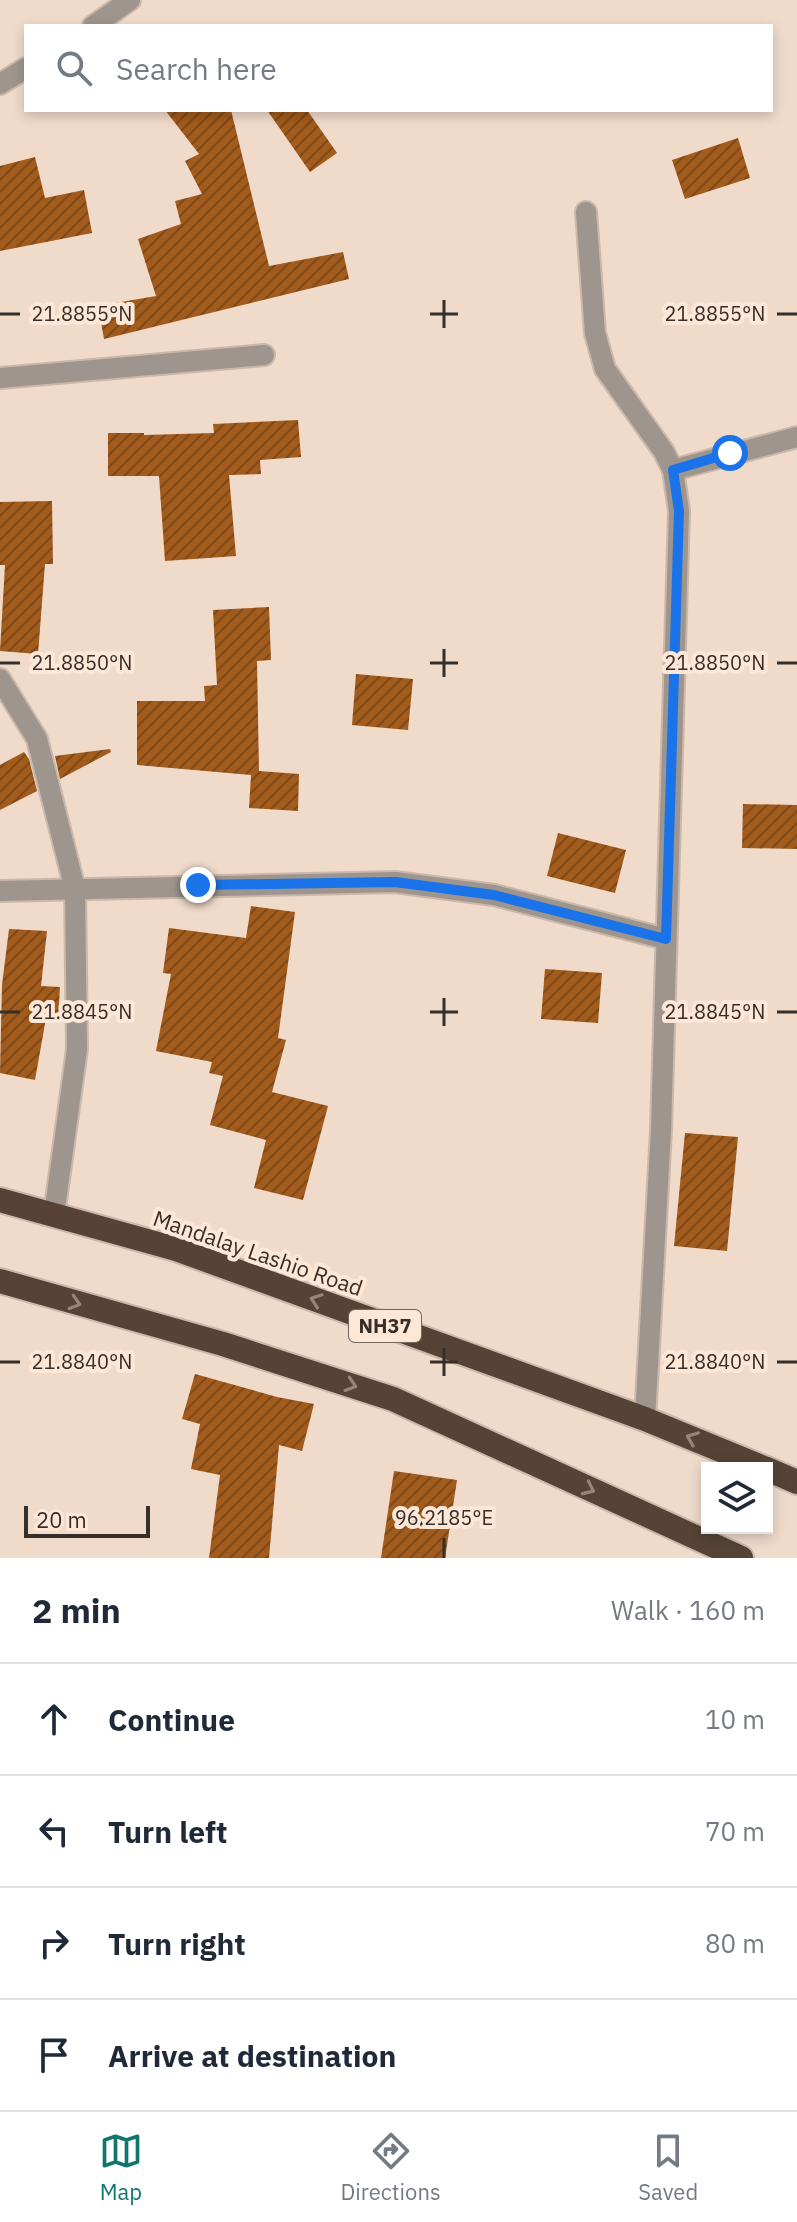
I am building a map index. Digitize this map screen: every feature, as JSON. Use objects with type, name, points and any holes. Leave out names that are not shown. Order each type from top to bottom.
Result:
[{"type":"highway","name":"Mandalay Lashio Road","points":[[0,1200],[176,1249],[645,1419],[748,1462]]},
{"type":"highway","points":[[0,1281],[223,1344],[393,1399],[741,1558]]},
{"type":"highway","name":"Mandalay Lashio Road","points":[[773,1472],[797,1482]]},
{"type":"street","points":[[96,24],[130,0]]},
{"type":"street","points":[[0,84],[24,69]]},
{"type":"street","points":[[586,212],[595,333],[605,369],[664,452],[673,470],[679,511],[661,1130],[645,1419]]},
{"type":"street","points":[[0,378],[264,355]]},
{"type":"street","points":[[673,470],[797,437]]},
{"type":"street","points":[[0,679],[37,739],[75,889],[77,1049],[54,1215]]},
{"type":"street","points":[[0,891],[395,882],[494,895],[666,939]]},
{"type":"building","points":[[167,112],[231,112],[269,266],[343,252],[349,279],[104,339],[98,306],[156,296],[138,239],[181,224],[175,201],[202,194],[185,161],[199,154]]},
{"type":"building","points":[[268,112],[308,112],[337,153],[310,172]]},
{"type":"building","points":[[738,138],[750,178],[685,199],[672,160]]},
{"type":"building","points":[[35,157],[45,198],[84,190],[92,233],[0,251],[0,166]]},
{"type":"building","points":[[298,420],[301,457],[260,460],[261,474],[229,475],[236,556],[165,561],[159,476],[108,476],[108,433],[214,433],[213,424]]},
{"type":"building","points":[[52,501],[53,564],[45,564],[38,654],[0,651],[5,565],[0,565],[0,502]]},
{"type":"building","points":[[269,607],[271,660],[257,661],[259,771],[299,774],[298,811],[249,808],[251,775],[137,765],[137,701],[205,701],[204,686],[217,685],[213,610]]},
{"type":"building","points":[[356,674],[413,679],[408,730],[352,725]]},
{"type":"building","points":[[110,749],[111,752],[60,779],[55,756]]},
{"type":"building","points":[[24,752],[29,759],[37,791],[0,810],[0,765]]},
{"type":"building","points":[[743,804],[797,805],[797,849],[742,848]]},
{"type":"building","points":[[558,833],[626,850],[615,893],[547,876]]},
{"type":"building","points":[[251,906],[295,912],[278,1038],[286,1040],[272,1092],[328,1106],[303,1200],[254,1188],[266,1140],[210,1125],[223,1076],[209,1073],[212,1062],[156,1051],[171,974],[163,973],[169,928],[246,938]]},
{"type":"building","points":[[9,929],[47,931],[41,986],[60,987],[58,1019],[46,1018],[35,1080],[0,1073],[2,985]]},
{"type":"building","points":[[545,969],[602,973],[598,1023],[541,1019]]},
{"type":"building","points":[[685,1133],[738,1137],[727,1251],[674,1246]]},
{"type":"building","points":[[195,1374],[314,1404],[302,1451],[279,1445],[269,1558],[209,1558],[220,1475],[191,1469],[200,1424],[182,1419]]},
{"type":"building","points":[[394,1471],[457,1480],[445,1558],[381,1558]]},
{"type":"route","points":[[198,885],[395,882],[494,895],[666,939],[679,511],[673,470],[730,453]]}]
